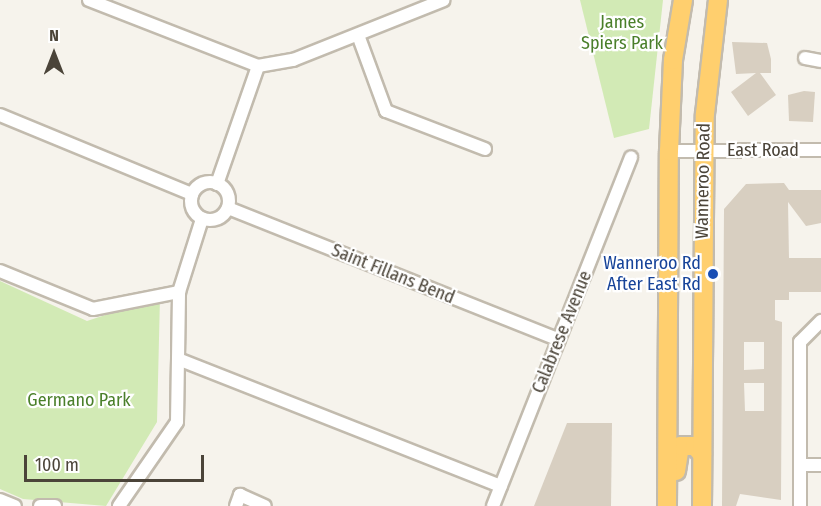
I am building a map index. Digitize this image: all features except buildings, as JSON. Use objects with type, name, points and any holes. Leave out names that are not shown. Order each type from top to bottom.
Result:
[{"type":"highway","name":"Wanneroo Road","points":[[667,506],[669,151],[673,60],[683,0]]},
{"type":"highway","name":"Wanneroo Road","points":[[702,506],[704,150],[718,0]]},
{"type":"highway","points":[[676,506],[680,446],[695,446],[702,454]]},
{"type":"street","points":[[89,0],[258,66],[293,60],[444,0]]},
{"type":"street","points":[[358,35],[386,111],[485,149]]},
{"type":"street","points":[[805,58],[821,61]]},
{"type":"street","points":[[216,184],[258,66]]},
{"type":"street","points":[[0,115],[192,194]]},
{"type":"street","name":"East Road","points":[[669,151],[821,150]]},
{"type":"street","name":"Calabrese Avenue","points":[[493,506],[631,157]]},
{"type":"street","points":[[201,184],[216,184],[226,192],[228,208],[219,218],[202,219],[193,210],[192,194],[201,184]]},
{"type":"street","name":"Saint Fillans Bend","points":[[228,208],[559,340]]},
{"type":"street","points":[[119,506],[177,422],[179,292],[202,219]]},
{"type":"street","points":[[0,271],[93,309],[179,292]]},
{"type":"street","points":[[800,506],[800,342],[821,321]]},
{"type":"street","points":[[178,358],[501,486]]},
{"type":"street","points":[[800,465],[821,465]]},
{"type":"street","points":[[236,506],[240,495],[265,506]]},
{"type":"street","points":[[0,500],[15,506]]},
{"type":"street","points":[[40,506],[55,506]]},
{"type":"green space","name":"James Spiers Park","points":[[580,0],[663,0],[649,129],[614,138]]},
{"type":"green space","name":"Germano Park","points":[[0,281],[87,321],[160,297],[157,422],[106,506],[23,499],[0,489]]},
{"type":"place","name":"Wanneroo Rd After East Rd","points":[[713,274]]}]
